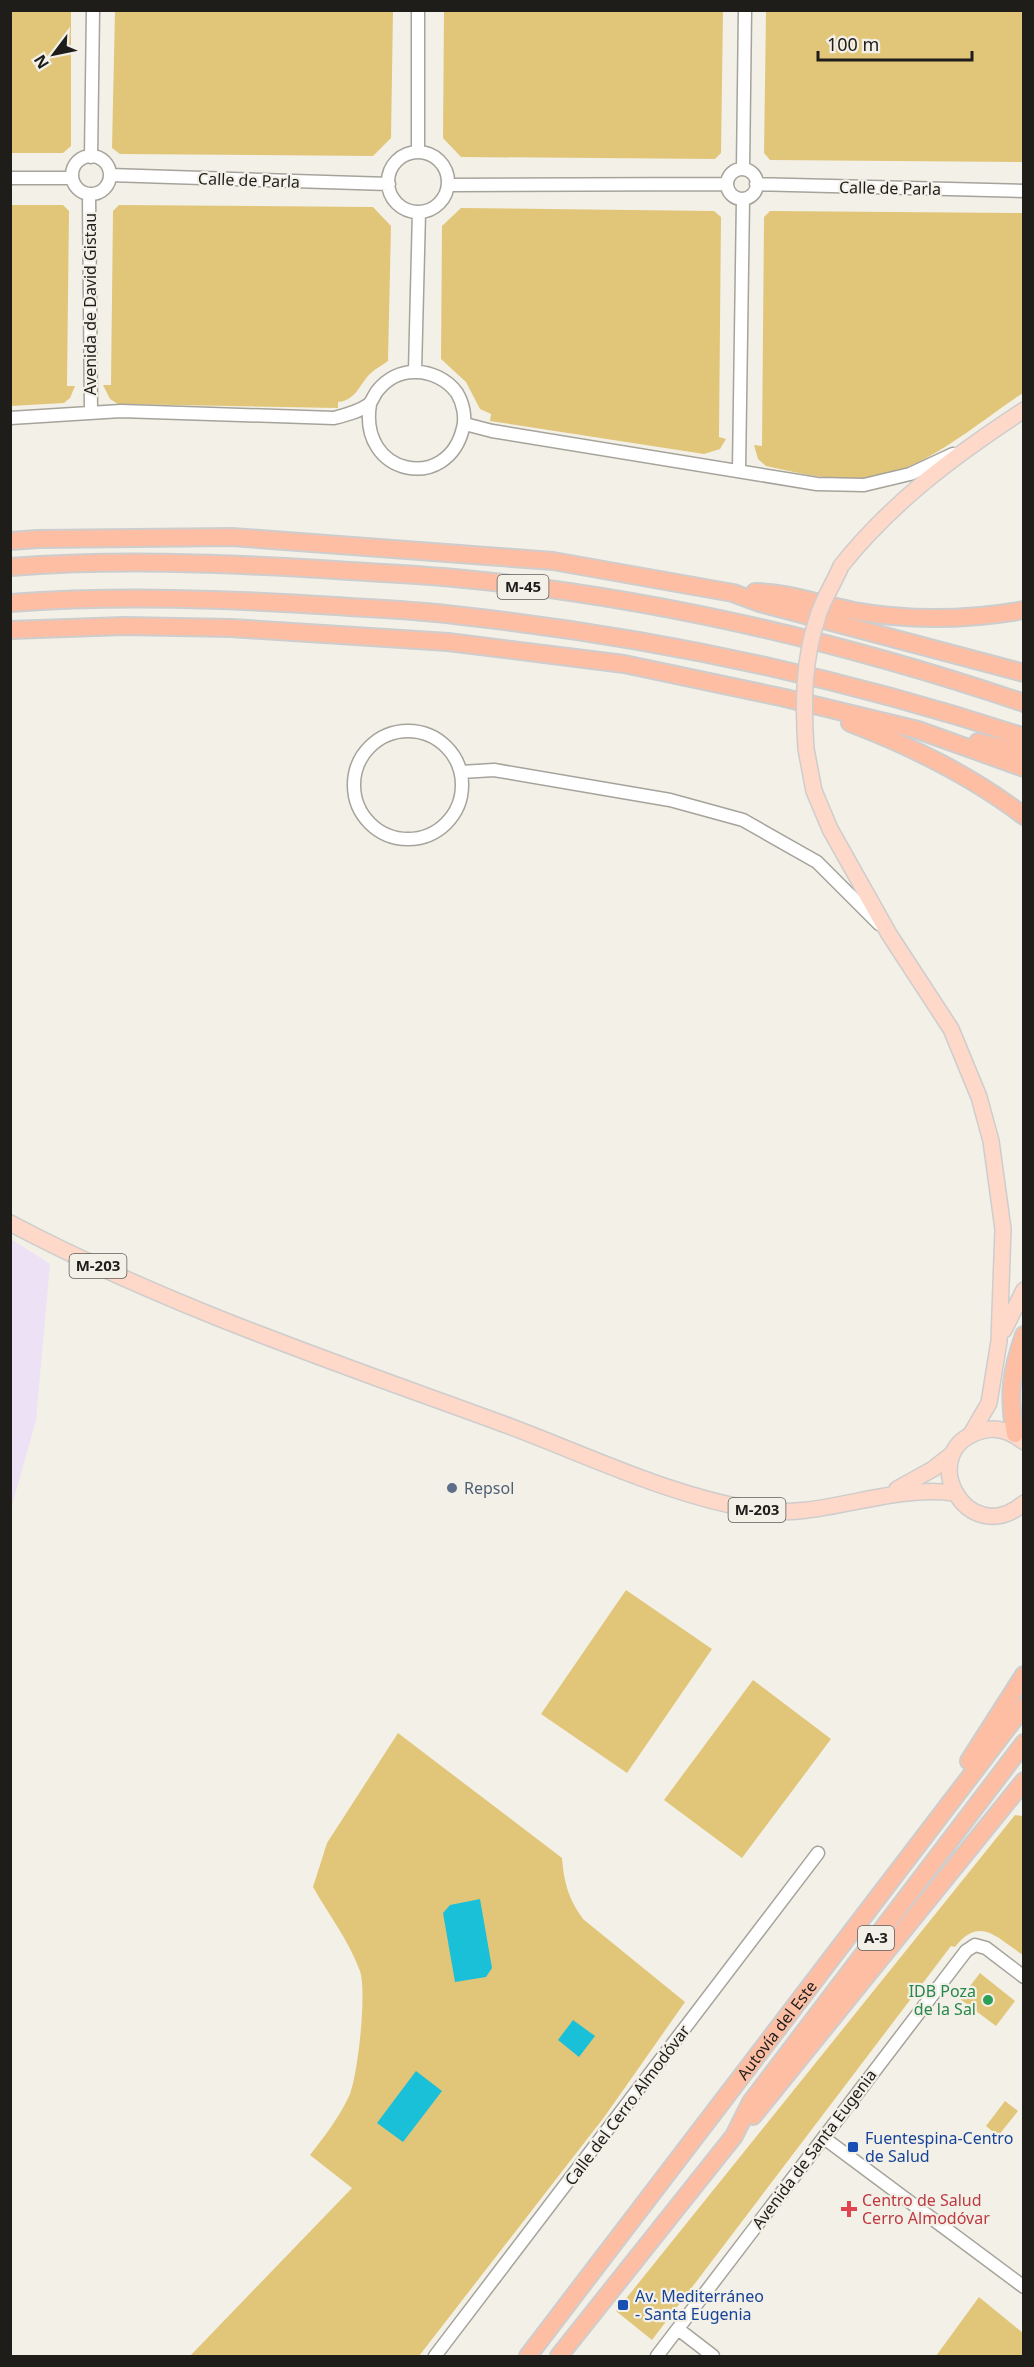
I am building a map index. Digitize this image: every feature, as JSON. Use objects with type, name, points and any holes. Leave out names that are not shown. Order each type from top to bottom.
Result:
[{"type":"highway","points":[[10,540],[232,537],[553,561],[733,593],[771,606],[1023,673]]},
{"type":"highway","name":"M-45","points":[[10,567],[230,564],[489,582],[601,598],[778,631],[944,676],[1023,703]]},
{"type":"highway","points":[[733,593],[759,592],[856,612],[924,619],[991,616],[1023,610]]},
{"type":"highway","name":"M-45","points":[[10,603],[121,599],[232,599],[453,614],[596,634],[771,666],[928,706],[1023,737]]},
{"type":"highway","points":[[10,630],[124,626],[231,628],[448,642],[624,664],[1023,752]]},
{"type":"highway","points":[[10,638],[124,626]]},
{"type":"highway","points":[[785,698],[925,753],[992,791],[1023,816]]},
{"type":"highway","points":[[918,730],[1023,768]]},
{"type":"highway","points":[[1019,1438],[1010,1407],[1012,1371],[1023,1335]]},
{"type":"highway","points":[[951,1800],[961,1773],[1023,1675]]},
{"type":"highway","name":"Autovía del Este","points":[[528,2356],[1023,1706]]},
{"type":"highway","name":"Autovía del Este","points":[[559,2356],[734,2136],[751,2102],[1023,1743]]},
{"type":"highway","points":[[734,2136],[759,2110],[1023,1781]]},
{"type":"main road","points":[[971,1434],[989,1403],[999,1341],[1003,1229],[991,1141],[979,1097],[951,1029],[889,934],[830,829],[814,791],[806,749],[803,702],[807,656],[818,615],[841,566],[869,532],[901,501],[966,448],[1023,410]]},
{"type":"main road","name":"M-203","points":[[10,1223],[58,1248],[151,1290],[411,1392],[499,1422],[648,1480],[718,1503],[782,1512],[841,1505],[884,1495],[922,1490],[954,1493]]},
{"type":"main road","points":[[999,1341],[1023,1290]]},
{"type":"main road","points":[[971,1434],[988,1428],[1002,1429],[1019,1438]]},
{"type":"main road","name":"M-203","points":[[884,1495],[911,1482],[952,1454],[960,1442],[971,1434]]},
{"type":"main road","points":[[952,1454],[949,1467],[954,1493],[962,1504],[985,1515],[1003,1514],[1023,1503]]},
{"type":"street","points":[[91,157],[93,10]]},
{"type":"street","points":[[418,10],[418,152]]},
{"type":"street","points":[[743,170],[745,10]]},
{"type":"street","points":[[418,152],[437,158],[448,175],[448,185],[441,201],[435,207],[419,212],[402,207],[390,193],[388,184],[389,174],[400,158],[418,152]]},
{"type":"street","points":[[91,157],[104,162],[110,176],[104,189],[89,194],[76,187],[72,178],[79,160],[91,157]]},
{"type":"street","points":[[743,170],[752,173],[756,184],[751,196],[743,199],[732,196],[727,184],[730,174],[743,170]]},
{"type":"street","name":"Calle de Parla","points":[[110,176],[388,184]]},
{"type":"street","points":[[10,178],[72,178]]},
{"type":"street","points":[[448,185],[727,184]]},
{"type":"street","name":"Calle de Parla","points":[[756,184],[1023,191]]},
{"type":"street","name":"Avenida de David Gistau","points":[[89,194],[91,413]]},
{"type":"street","points":[[739,470],[743,199]]},
{"type":"street","points":[[415,371],[419,212]]},
{"type":"street","points":[[415,371],[431,374],[445,381],[456,393],[463,408],[465,424],[461,440],[452,453],[439,463],[424,468],[407,468],[392,462],[379,451],[370,437],[367,420],[370,404],[377,391],[388,380],[415,371]]},
{"type":"street","points":[[10,418],[121,411],[334,418],[353,413],[370,404]]},
{"type":"street","points":[[465,424],[492,431],[817,484],[864,485],[909,474],[966,448]]},
{"type":"street","points":[[416,732],[431,736],[450,751],[461,772],[462,790],[458,808],[448,823],[433,834],[416,839],[389,835],[367,820],[358,804],[354,786],[357,768],[369,749],[387,736],[416,732]]},
{"type":"street","points":[[461,772],[494,770],[670,800],[743,820],[817,862],[889,934]]},
{"type":"street","name":"Calle del Cerro Almodóvar","points":[[435,2356],[818,1852]]},
{"type":"street","name":"Avenida de Santa Eugenia","points":[[657,2356],[966,1950],[975,1945],[986,1948],[1023,1977]]},
{"type":"street","points":[[824,2138],[1023,2287]]},
{"type":"street","points":[[678,2329],[713,2356]]},
{"type":"shaded area","points":[[11,10],[71,11],[71,146],[63,153],[11,153]]},
{"type":"shaded area","points":[[115,11],[393,11],[391,138],[373,156],[120,154],[112,148]]},
{"type":"shaded area","points":[[444,11],[723,11],[721,153],[715,159],[461,157],[443,138]]},
{"type":"shaded area","points":[[766,11],[1023,11],[1023,162],[770,160],[764,153]]},
{"type":"shaded area","points":[[11,205],[63,205],[69,211],[67,386],[75,386],[70,398],[64,403],[11,406]]},
{"type":"shaded area","points":[[119,205],[373,207],[391,226],[388,361],[367,377],[354,395],[338,402],[338,408],[118,404],[110,399],[103,385],[111,385],[113,211]]},
{"type":"shaded area","points":[[461,208],[714,211],[721,217],[719,437],[726,439],[720,449],[704,454],[490,421],[491,414],[480,409],[466,382],[441,359],[442,226]]},
{"type":"shaded area","points":[[770,211],[1023,213],[1023,393],[951,443],[891,473],[871,478],[844,479],[766,466],[758,459],[754,445],[762,446],[764,217]]},
{"type":"shaded area","points":[[11,1239],[50,1264],[36,1420],[11,1509]]},
{"type":"shaded area","points":[[626,1590],[712,1649],[627,1773],[541,1714]]},
{"type":"shaded area","points":[[753,1680],[831,1739],[742,1858],[664,1800]]},
{"type":"shaded area","points":[[398,1733],[562,1858],[568,1890],[583,1919],[685,2002],[605,2116],[419,2356],[190,2356],[352,2188],[310,2155],[337,2118],[350,2094],[359,2051],[363,1996],[360,1971],[355,1960],[345,1939],[313,1887],[327,1843]]},
{"type":"shaded area","points":[[1015,1815],[1023,1816],[1023,1955],[997,1937],[981,1931],[964,1937],[955,1947],[951,1946],[652,2340],[616,2311]]},
{"type":"shaded area","name":"IDB Poza de la Sal","points":[[980,1973],[1015,2001],[996,2026],[960,1999]]},
{"type":"shaded area","points":[[1005,2101],[1018,2111],[998,2136],[986,2126]]},
{"type":"shaded area","points":[[979,2297],[1023,2333],[1023,2356],[936,2356]]},
{"type":"water","points":[[480,1899],[492,1968],[486,1977],[455,1982],[443,1913],[450,1905]]},
{"type":"water","points":[[573,2020],[595,2036],[579,2057],[558,2040]]},
{"type":"water","points":[[416,2071],[442,2091],[403,2142],[377,2123]]},
{"type":"place","name":"Repsol","points":[[452,1488]]},
{"type":"place","name":"IDB Poza de la Sal","points":[[988,2000]]},
{"type":"place","name":"Fuentespina-Centro de Salud","points":[[853,2147]]},
{"type":"place","name":"Centro de Salud Cerro Almodóvar","points":[[849,2209]]},
{"type":"place","name":"Av. Mediterráneo - Santa Eugenia","points":[[623,2305]]}]
